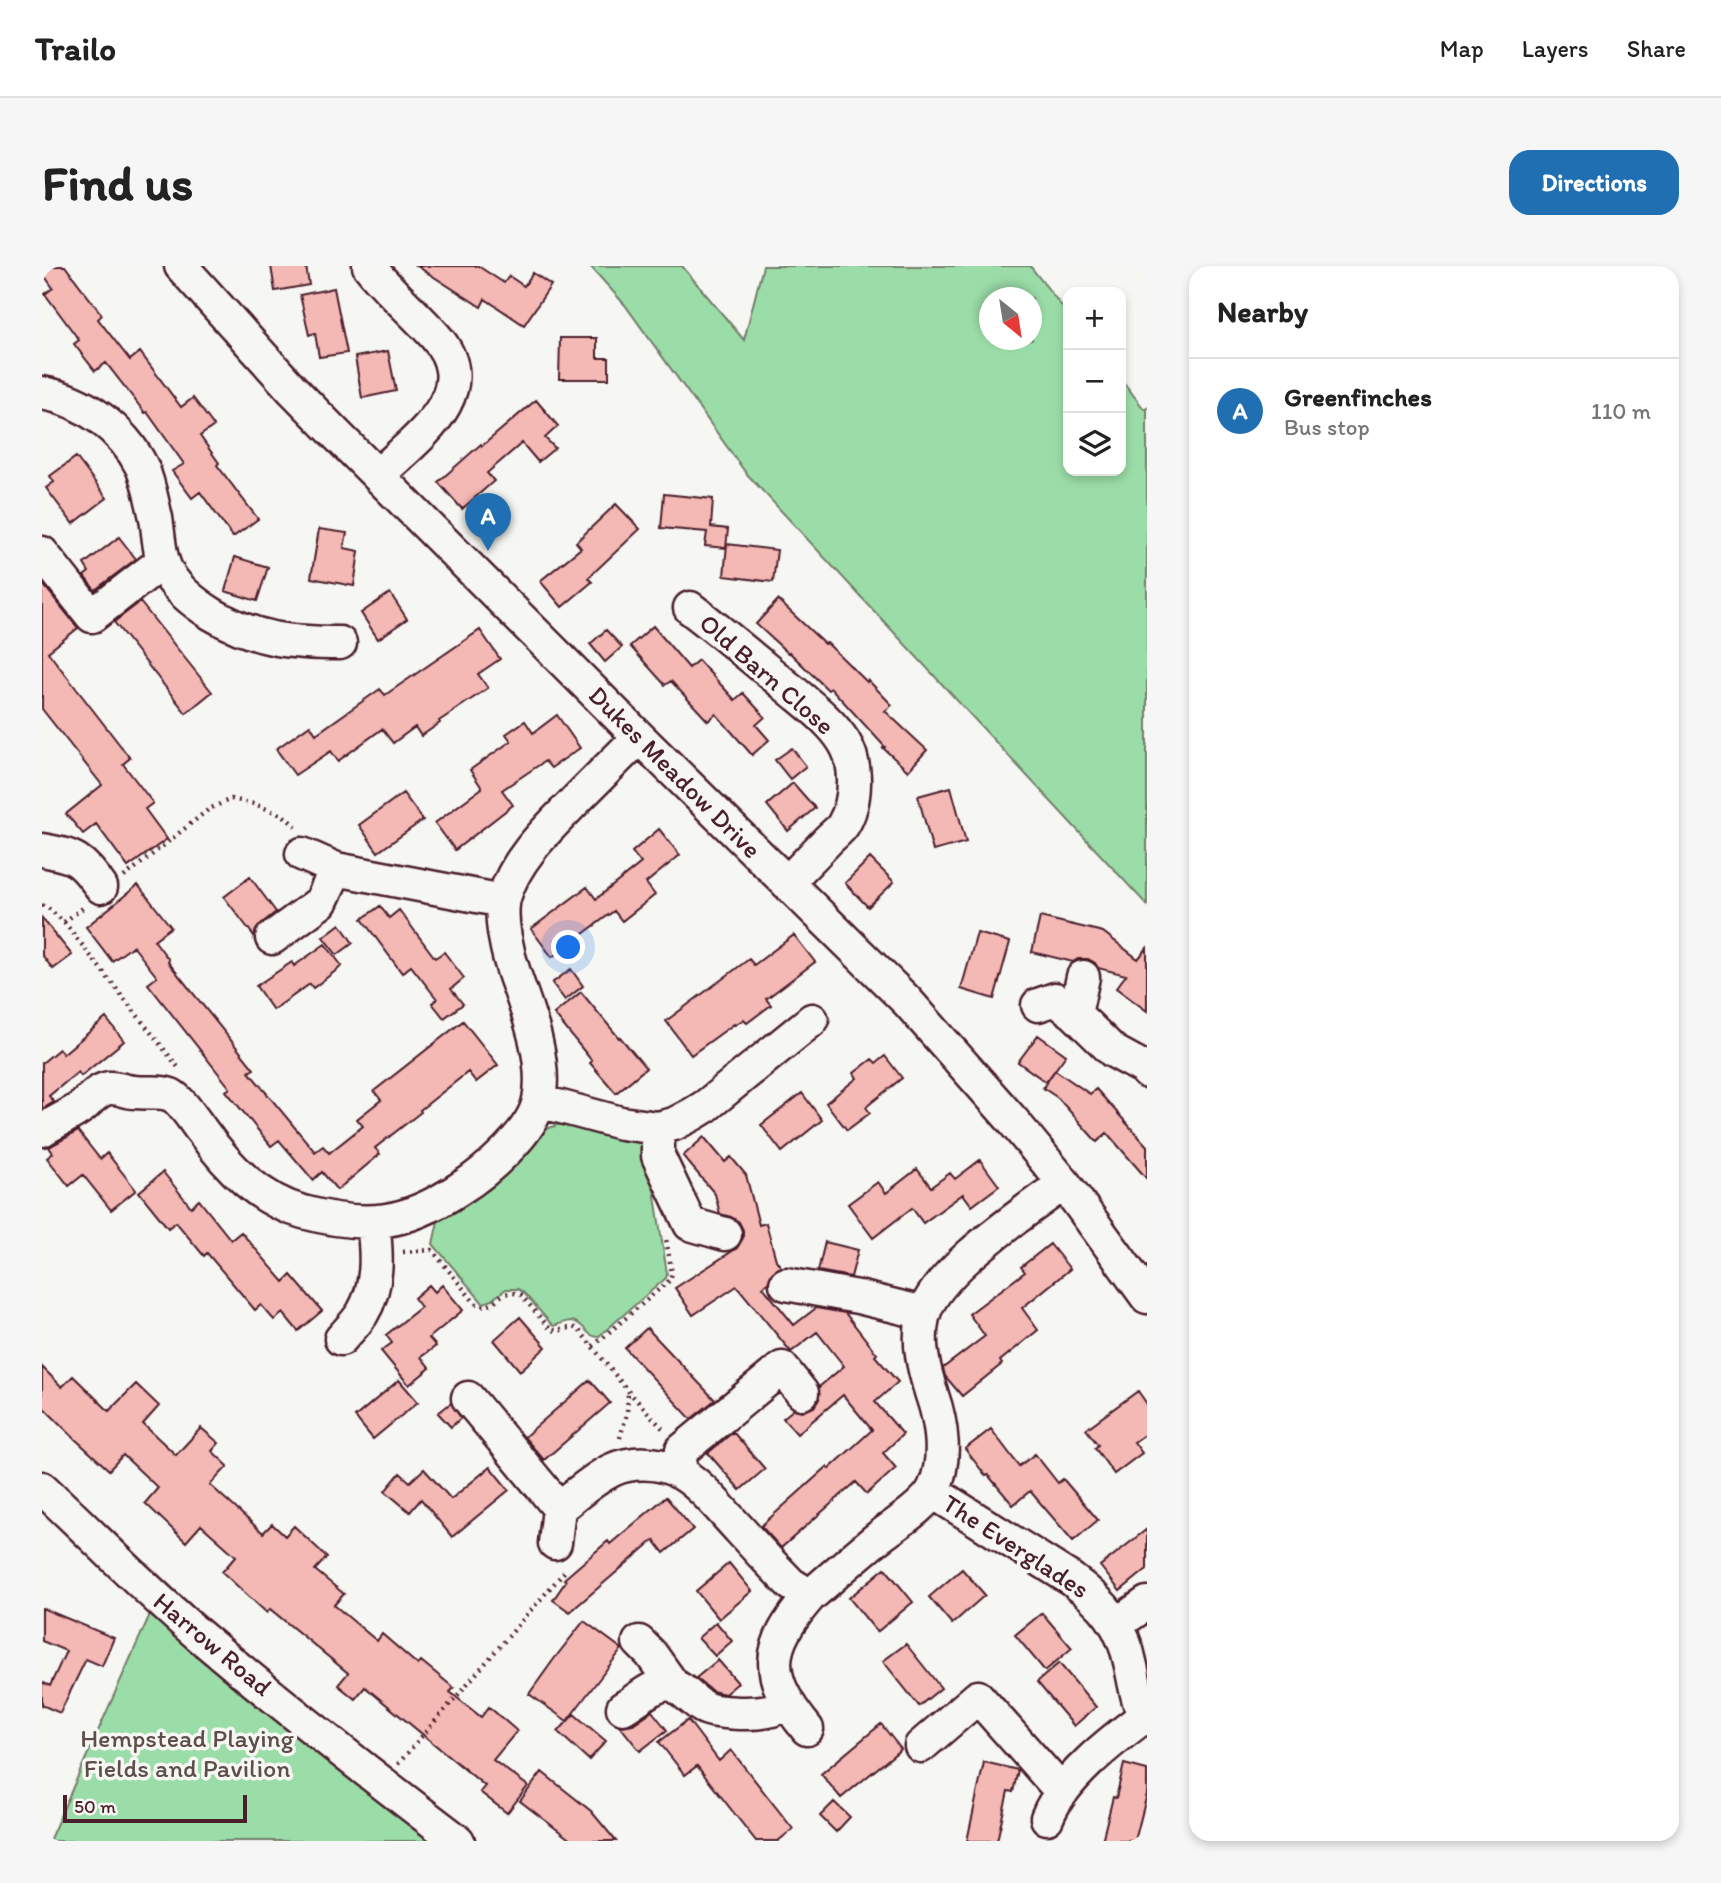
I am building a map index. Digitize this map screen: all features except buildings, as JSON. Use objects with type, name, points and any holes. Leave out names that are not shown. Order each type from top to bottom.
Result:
[{"type":"street","name":"Dukes Meadow Drive","points":[[181,266],[292,389],[907,1001],[1065,1184],[1147,1297]]},
{"type":"street","points":[[376,276],[436,337],[452,362],[454,377],[451,393],[434,420],[378,475]]},
{"type":"street","points":[[42,393],[72,402],[96,415],[112,426],[131,449],[150,489],[163,561],[169,575],[197,605],[251,634],[307,643],[340,643]]},
{"type":"street","points":[[42,553],[92,616],[163,561]]},
{"type":"street","name":"Old Barn Close","points":[[690,608],[811,708],[835,731],[850,756],[854,785],[843,825],[787,883]]},
{"type":"street","points":[[42,1130],[107,1088],[134,1092],[157,1091],[174,1096],[236,1172],[254,1188],[275,1201],[300,1211],[373,1223],[422,1210],[468,1184],[514,1143],[528,1124],[539,1101],[540,1062],[530,1020],[509,960],[503,901],[521,862],[559,818],[639,737]]},
{"type":"street","points":[[42,850],[72,856],[86,865],[103,890]]},
{"type":"street","points":[[302,854],[336,869],[503,901]]},
{"type":"street","points":[[272,938],[321,902],[336,869]]},
{"type":"street","points":[[1075,1014],[1083,977]]},
{"type":"street","points":[[1038,1004],[1055,999],[1075,1014],[1113,1051],[1147,1069]]},
{"type":"street","points":[[539,1101],[621,1123],[658,1128],[674,1124],[706,1106],[812,1020]]},
{"type":"street","points":[[658,1128],[658,1156],[690,1224],[725,1234]]},
{"type":"street","name":"The Everglades","points":[[807,1729],[788,1702],[774,1664],[776,1647],[783,1631],[810,1596],[923,1503],[933,1492],[939,1477],[942,1440],[922,1353],[920,1332],[924,1313],[945,1280],[964,1260],[1065,1184]]},
{"type":"street","points":[[341,1339],[369,1301],[375,1279],[377,1254],[373,1223]]},
{"type":"street","points":[[786,1284],[924,1313]]},
{"type":"street","points":[[559,1508],[613,1470],[631,1465],[663,1466],[680,1461],[782,1367],[802,1393]]},
{"type":"street","points":[[468,1398],[559,1508],[555,1543]]},
{"type":"street","points":[[680,1461],[712,1501],[791,1584],[810,1596]]},
{"type":"street","name":"The Everglades","points":[[920,1746],[978,1697],[1054,1805],[1109,1743],[1146,1717],[1136,1690],[1125,1640],[1105,1607],[1080,1585],[933,1492]]},
{"type":"street","name":"Harrow Road","points":[[45,1497],[199,1636],[458,1841]]},
{"type":"street","points":[[1117,1624],[1147,1603]]},
{"type":"street","points":[[639,1642],[673,1685],[706,1709],[740,1713],[769,1711],[788,1702]]},
{"type":"street","points":[[623,1708],[651,1689],[673,1685]]},
{"type":"path","points":[[64,922],[209,809],[231,799],[255,804],[284,816],[299,828],[302,854]]},
{"type":"path","points":[[42,905],[64,922],[182,1073],[174,1096]]},
{"type":"path","points":[[593,1346],[670,1280],[672,1273],[663,1219],[675,1195]]},
{"type":"path","points":[[377,1254],[432,1250],[475,1303],[486,1308],[502,1295],[515,1293],[521,1295],[550,1329],[556,1331],[573,1327],[579,1330],[680,1461]]},
{"type":"path","points":[[613,1470],[627,1413],[628,1391]]},
{"type":"path","points":[[382,1783],[565,1570],[555,1543]]},
{"type":"green space","points":[[590,266],[682,266],[744,340],[763,266],[1030,266],[1063,308],[1063,476],[1126,476],[1126,386],[1144,409],[1147,407],[1147,905],[746,473],[625,305]]},
{"type":"green space","points":[[563,1124],[647,1144],[666,1278],[598,1337],[576,1322],[552,1325],[518,1289],[506,1289],[483,1303],[433,1244],[438,1221],[443,1216],[472,1199],[511,1168],[541,1131]]},
{"type":"green space","name":"Hempstead Playing Fields and Pavilion","points":[[151,1612],[446,1841],[49,1841]]},
{"type":"place","name":"Greenfinches","points":[[488,551]]}]
